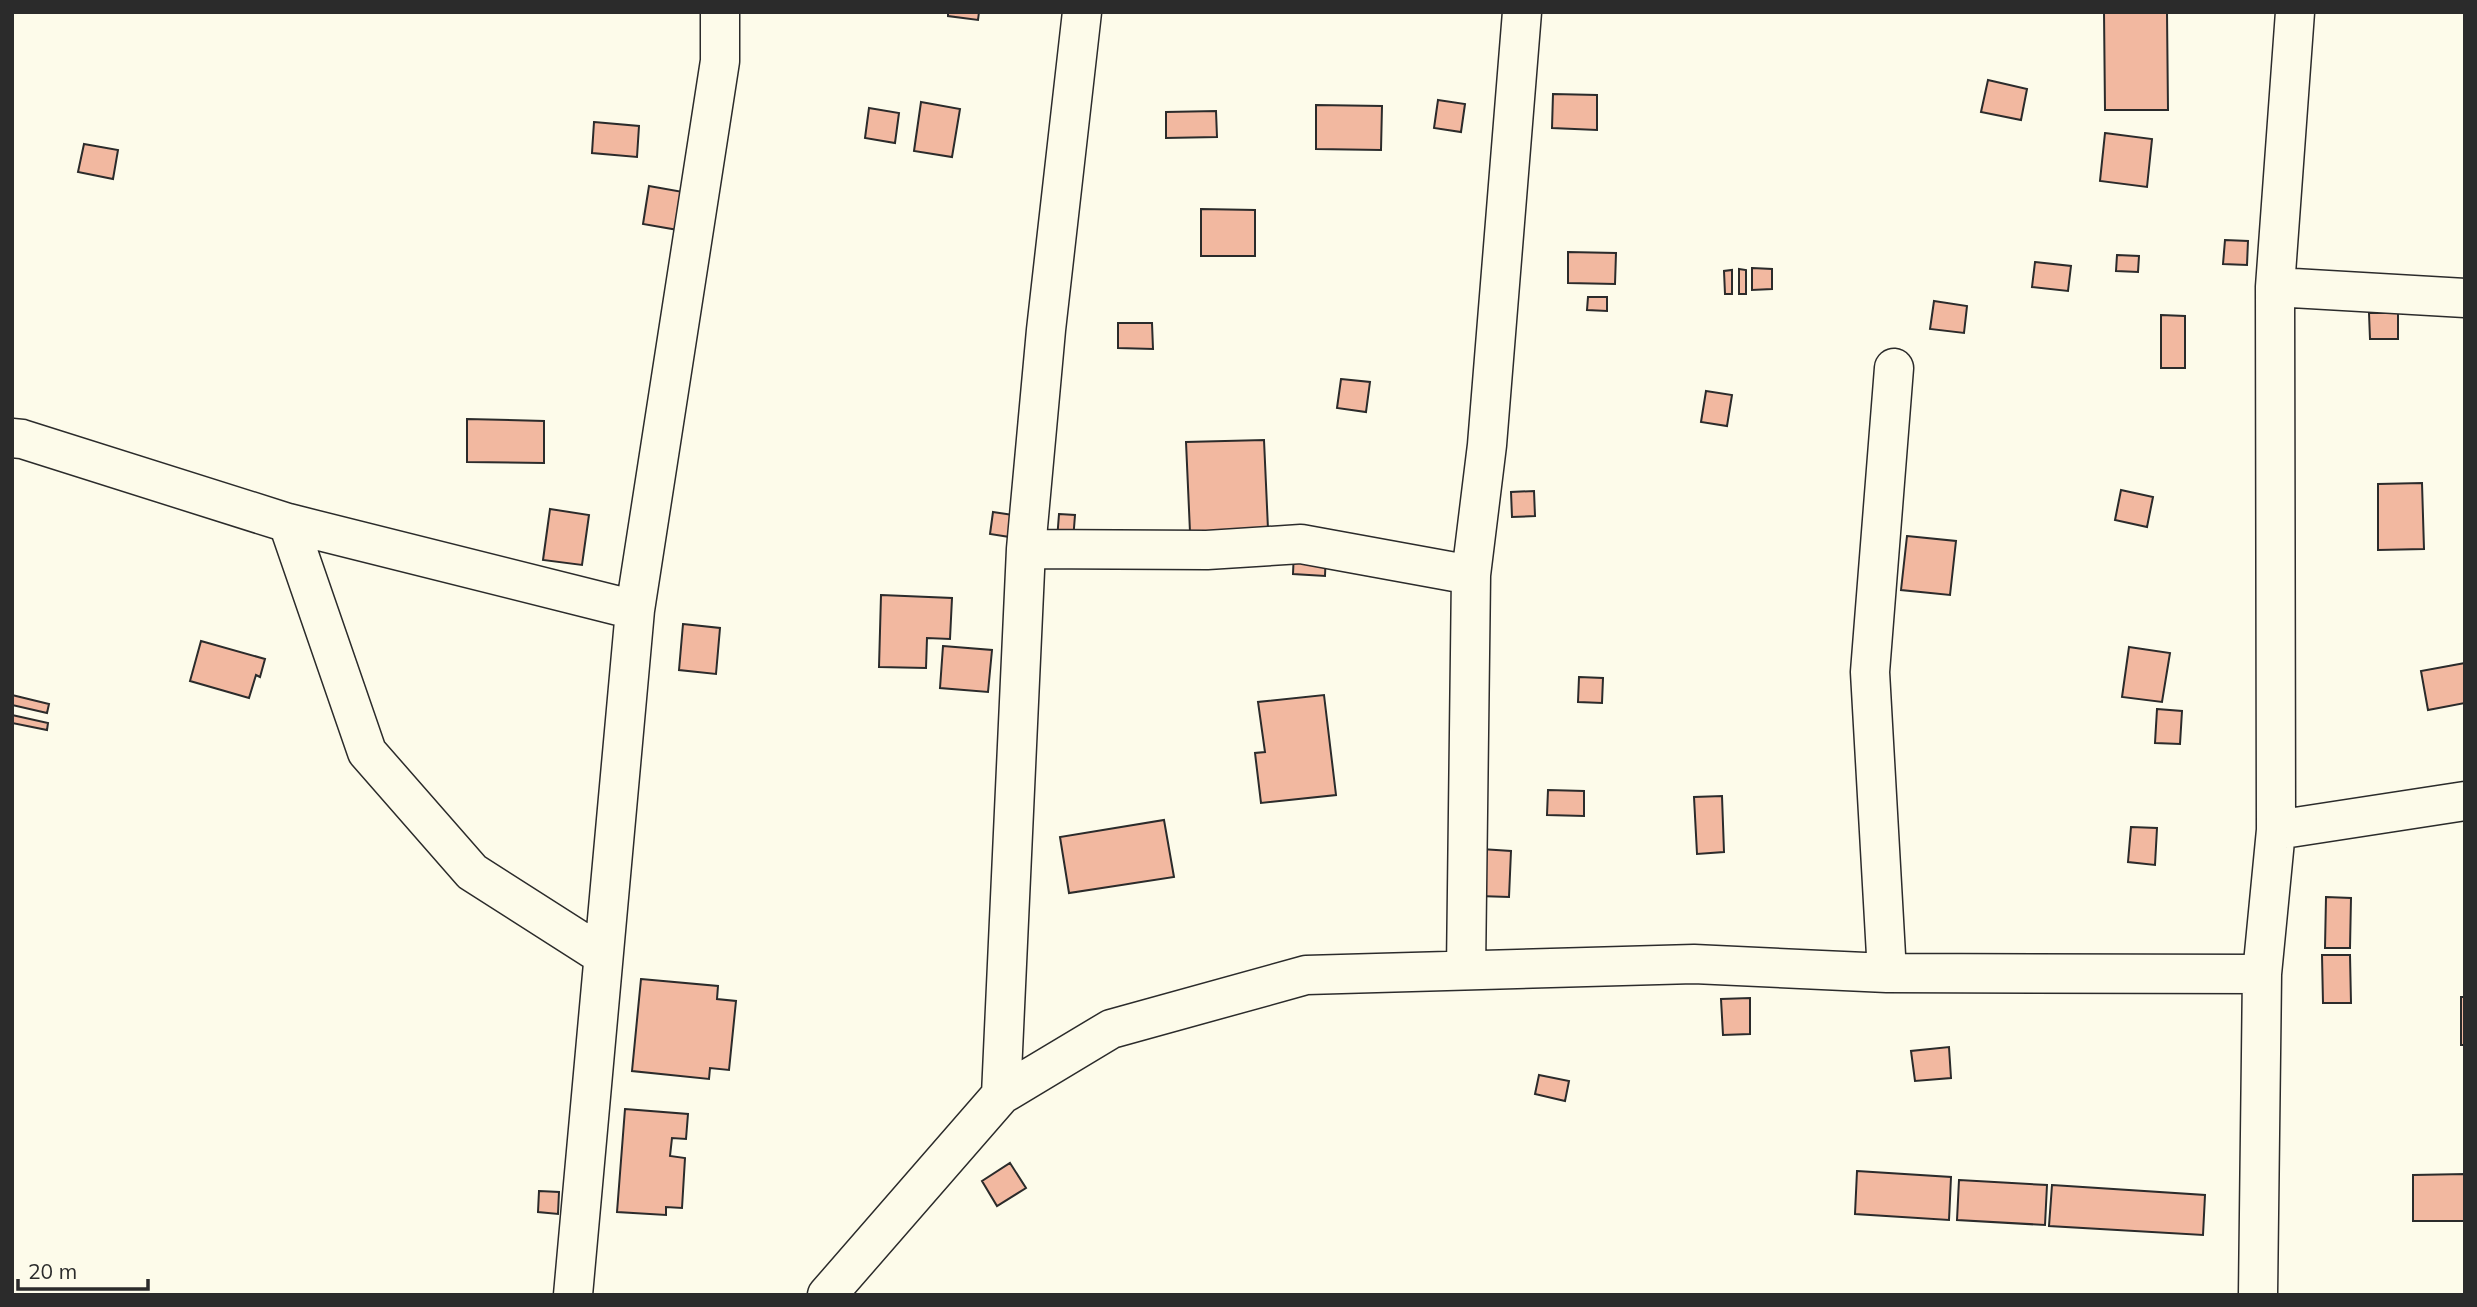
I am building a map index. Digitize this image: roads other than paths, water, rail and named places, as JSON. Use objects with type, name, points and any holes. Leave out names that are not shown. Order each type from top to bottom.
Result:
[{"type":"street","points":[[573,1295],[635,610],[720,61],[720,12]]},
{"type":"street","points":[[1001,1095],[1026,549],[1046,330],[1082,12]]},
{"type":"street","points":[[1466,970],[1471,575],[1487,445],[1522,12]]},
{"type":"street","points":[[2258,1295],[2262,974],[2276,830],[2275,287],[2295,12]]},
{"type":"street","points":[[2275,287],[2465,298]]},
{"type":"street","points":[[1887,973],[1870,672],[1894,368]]},
{"type":"street","points":[[12,438],[288,523],[635,610]]},
{"type":"street","points":[[288,523],[367,752],[472,872],[602,956]]},
{"type":"street","points":[[1026,549],[1207,550],[1301,544],[1471,575]]},
{"type":"street","points":[[2276,830],[2465,801]]},
{"type":"street","points":[[827,1295],[1001,1095],[1111,1029],[1306,975],[1695,964],[1887,973],[2262,974]]}]
